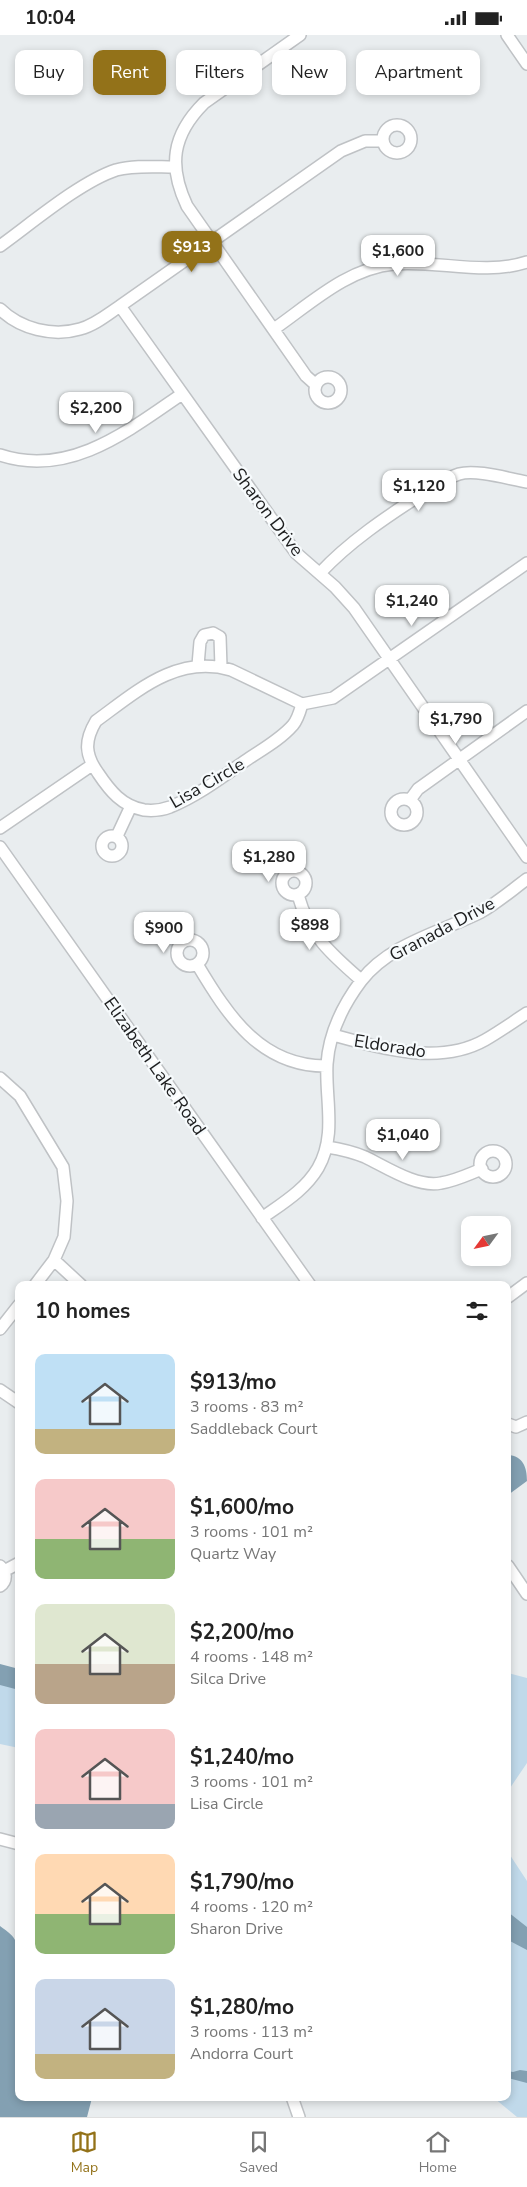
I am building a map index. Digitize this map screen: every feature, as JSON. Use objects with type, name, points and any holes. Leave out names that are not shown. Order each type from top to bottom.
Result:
[{"type":"street","points":[[300,35],[204,103],[196,111],[184,130],[174,167],[180,192],[186,205],[306,376],[316,385]]},
{"type":"street","points":[[506,35],[527,64]]},
{"type":"street","points":[[0,309],[20,324],[36,330],[55,332],[80,329],[99,321],[341,151],[364,141],[383,141]]},
{"type":"street","points":[[0,246],[81,188],[100,177],[118,170],[174,167]]},
{"type":"street","points":[[274,329],[347,279],[365,270],[393,264],[448,264],[491,269],[511,267],[527,262]]},
{"type":"street","name":"Sharon Drive","points":[[120,306],[296,553],[347,599],[527,857]]},
{"type":"street","points":[[0,455],[33,461],[85,453],[109,443],[182,394]]},
{"type":"street","points":[[320,573],[337,555],[405,505],[442,482],[459,474],[476,473],[527,482]]},
{"type":"street","points":[[302,704],[333,698],[527,563]]},
{"type":"street","points":[[198,665],[200,642],[204,635],[213,633],[220,637],[221,667]]},
{"type":"street","name":"Lisa Circle","points":[[198,665],[221,667],[244,675],[284,697],[302,704],[295,723],[287,731],[190,798],[158,810],[145,810],[122,801],[106,785],[92,765],[86,747],[89,733],[96,721],[162,675],[184,667],[198,665]]},
{"type":"street","points":[[410,800],[418,789],[527,711]]},
{"type":"street","points":[[0,828],[92,765]]},
{"type":"street","points":[[117,836],[131,806]]},
{"type":"street","name":"Elizabeth Lake Road","points":[[0,847],[307,1281]]},
{"type":"street","name":"Granada Drive","points":[[262,1218],[304,1186],[318,1168],[327,1147],[330,1120],[328,1051],[341,1011],[361,980],[375,965],[400,949],[483,911],[527,879]]},
{"type":"street","points":[[298,895],[306,917],[320,942],[361,980]]},
{"type":"street","points":[[197,964],[228,1011],[261,1046],[276,1056],[298,1064],[327,1066]]},
{"type":"street","name":"Eldorado","points":[[333,1035],[429,1054],[451,1051],[484,1041],[527,1013]]},
{"type":"street","points":[[0,1078],[20,1096],[63,1167],[67,1201],[64,1237],[54,1261],[38,1281]]},
{"type":"street","points":[[327,1147],[344,1149],[365,1157],[382,1168],[421,1182],[440,1184],[482,1169]]},
{"type":"street","points":[[54,1261],[76,1281]]},
{"type":"street","points":[[511,1295],[527,1283]]},
{"type":"street","points":[[0,1329],[15,1310]]},
{"type":"street","points":[[0,1391],[15,1400]]},
{"type":"street","points":[[511,1428],[522,1426],[527,1422]]},
{"type":"street","points":[[0,1587],[5,1581],[2,1569],[15,1564]]},
{"type":"street","points":[[511,1570],[527,1593]]},
{"type":"street","points":[[0,1839],[15,1843]]},
{"type":"street","points":[[293,2101],[299,2117]]},
{"type":"shaded area","points":[[511,1456],[521,1460],[523,1463],[527,1481],[511,1493]]},
{"type":"shaded area","points":[[0,1664],[15,1668],[15,1689],[0,1685]]},
{"type":"shaded area","points":[[511,1674],[527,1678],[527,1763],[511,1787]]},
{"type":"shaded area","points":[[0,1676],[15,1677],[15,1747],[0,1744]]},
{"type":"shaded area","points":[[511,1857],[527,1881],[527,2117],[517,2117],[498,2101],[511,2101]]},
{"type":"shaded area","points":[[511,1914],[527,1927],[527,1950],[511,1942]]},
{"type":"shaded area","points":[[0,1926],[15,1940],[15,2101],[91,2101],[87,2117],[0,2117]]},
{"type":"shaded area","points":[[527,2071],[527,2083],[511,2079],[511,2072]]}]
